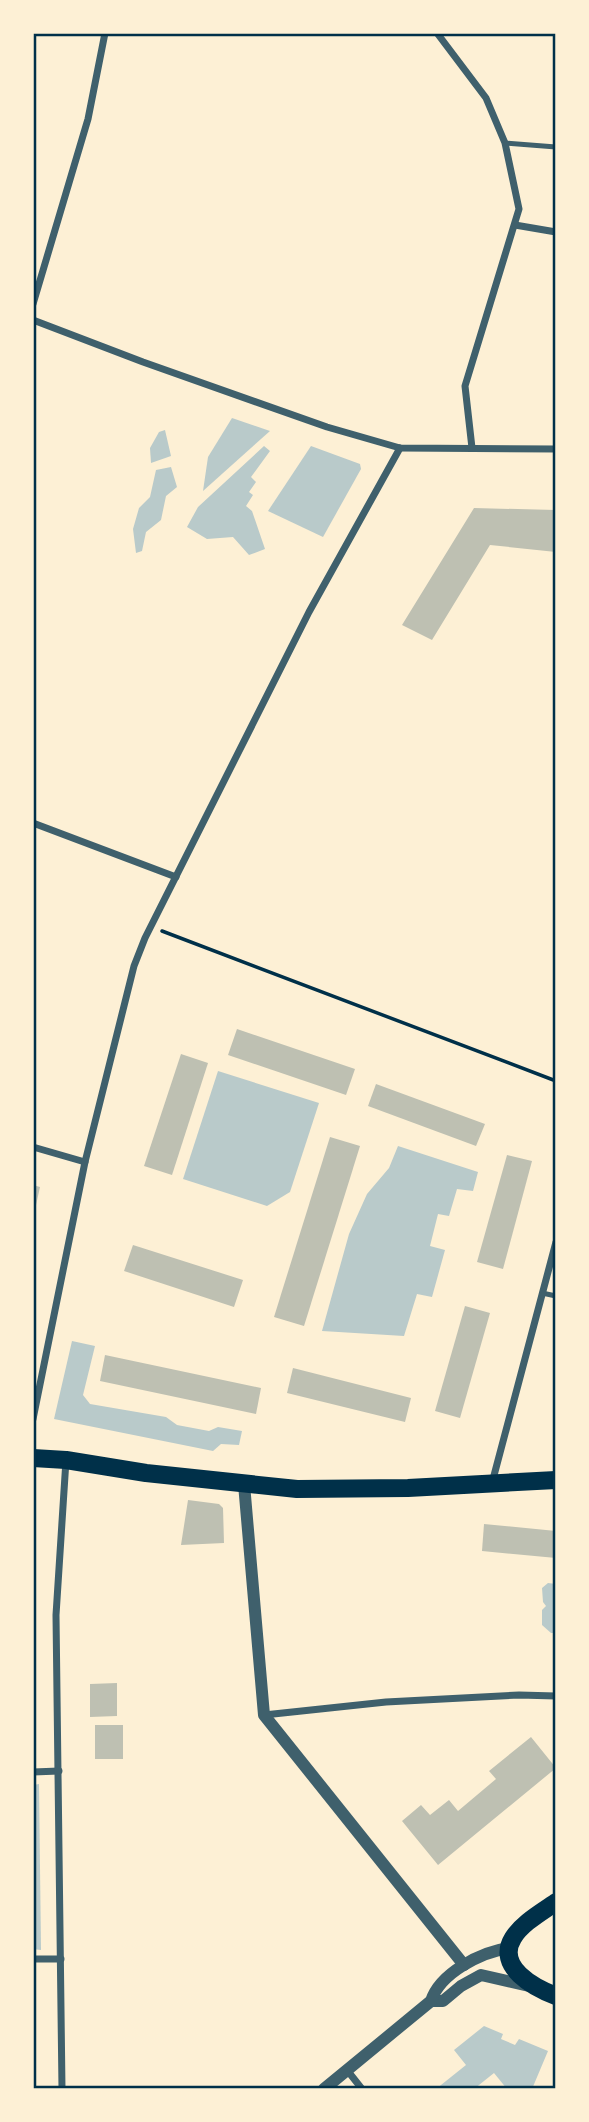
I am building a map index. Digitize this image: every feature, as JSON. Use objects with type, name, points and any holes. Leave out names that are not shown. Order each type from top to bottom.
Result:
[{"type":"main road","points":[[33,1458],[244,1484],[327,1489],[408,1488],[556,1480]]},
{"type":"main road","points":[[556,1902],[517,1932],[509,1948],[510,1959],[517,1971],[532,1987],[556,1996]]},
{"type":"street","points":[[33,304],[88,119],[105,33]]},
{"type":"street","points":[[437,33],[485,98],[505,143],[519,209],[465,386],[472,449]]},
{"type":"street","points":[[515,225],[556,232]]},
{"type":"street","points":[[33,320],[320,425],[400,448],[556,449]]},
{"type":"street","points":[[33,1419],[85,1162],[134,966],[145,938],[309,612],[400,448]]},
{"type":"street","points":[[33,823],[176,877]]},
{"type":"street","points":[[33,1147],[85,1162]]},
{"type":"street","points":[[492,1484],[556,1242]]},
{"type":"street","points":[[62,2089],[56,1615],[66,1460]]},
{"type":"street","points":[[244,1484],[264,1715],[464,1965]]},
{"type":"street","points":[[264,1715],[386,1702],[519,1695],[556,1696]]},
{"type":"street","points":[[33,1772],[59,1771]]},
{"type":"street","points":[[324,2089],[431,2001],[435,1990],[464,1965],[482,1954],[509,1948]]},
{"type":"street","points":[[33,1959],[61,1959]]},
{"type":"street","points":[[431,2001],[443,2001],[461,1986],[481,1975],[532,1987]]},
{"type":"street","points":[[347,2070],[362,2089]]},
{"type":"lane","points":[[505,143],[556,147]]},
{"type":"lane","points":[[542,1293],[556,1296]]},
{"type":"path","points":[[164,932],[556,1081]]},
{"type":"shaded area","points":[[232,418],[270,431],[203,491],[208,457]]},
{"type":"shaded area","points":[[165,430],[171,456],[151,463],[150,448],[159,432]]},
{"type":"shaded area","points":[[264,446],[270,451],[251,477],[256,482],[249,492],[253,495],[246,506],[252,511],[265,549],[249,555],[233,537],[207,539],[187,527],[198,507]]},
{"type":"shaded area","points":[[311,446],[360,464],[361,469],[323,537],[268,511]]},
{"type":"shaded area","points":[[171,467],[177,487],[166,496],[161,520],[146,532],[142,551],[136,553],[133,529],[139,508],[150,497],[156,470]]},
{"type":"shaded area","points":[[218,1071],[319,1103],[290,1192],[267,1206],[183,1179]]},
{"type":"shaded area","points":[[398,1146],[478,1172],[473,1191],[457,1189],[449,1216],[438,1214],[430,1246],[445,1250],[432,1297],[417,1294],[404,1336],[322,1331],[349,1234],[367,1194],[389,1168]]},
{"type":"shaded area","points":[[72,1341],[95,1346],[83,1395],[90,1404],[166,1417],[177,1425],[209,1431],[218,1427],[242,1431],[239,1445],[221,1444],[213,1451],[54,1419]]},
{"type":"shaded area","points":[[548,1583],[556,1584],[556,1633],[551,1633],[542,1625],[542,1610],[546,1606],[542,1588]]},
{"type":"shaded area","points":[[39,1784],[41,1950],[33,1949],[33,1785]]},
{"type":"shaded area","points":[[484,2026],[503,2034],[501,2039],[515,2045],[519,2039],[548,2051],[532,2089],[507,2089],[494,2073],[474,2089],[436,2089],[466,2065],[454,2050]]},
{"type":"building","points":[[474,508],[556,510],[556,552],[490,545],[432,640],[402,625]]},
{"type":"building","points":[[237,1029],[355,1069],[346,1095],[228,1055]]},
{"type":"building","points":[[181,1054],[208,1063],[172,1175],[144,1166]]},
{"type":"building","points":[[376,1084],[485,1124],[476,1146],[368,1106]]},
{"type":"building","points":[[330,1137],[360,1146],[304,1326],[274,1317]]},
{"type":"building","points":[[507,1155],[532,1161],[503,1269],[477,1262]]},
{"type":"building","points":[[33,1185],[40,1187],[34,1214],[33,1214]]},
{"type":"building","points":[[133,1245],[243,1280],[234,1307],[124,1271]]},
{"type":"building","points":[[465,1306],[490,1313],[460,1418],[435,1411]]},
{"type":"building","points":[[105,1355],[261,1388],[256,1414],[100,1381]]},
{"type":"building","points":[[293,1368],[411,1398],[405,1422],[287,1393]]},
{"type":"building","points":[[188,1500],[219,1504],[223,1508],[224,1543],[181,1545]]},
{"type":"building","points":[[484,1524],[556,1531],[556,1558],[482,1551]]},
{"type":"building","points":[[117,1683],[117,1716],[90,1717],[90,1684]]},
{"type":"building","points":[[95,1725],[123,1725],[123,1759],[95,1759]]},
{"type":"building","points":[[531,1737],[556,1768],[438,1865],[402,1821],[421,1805],[430,1815],[449,1800],[458,1811],[496,1779],[489,1771]]}]
